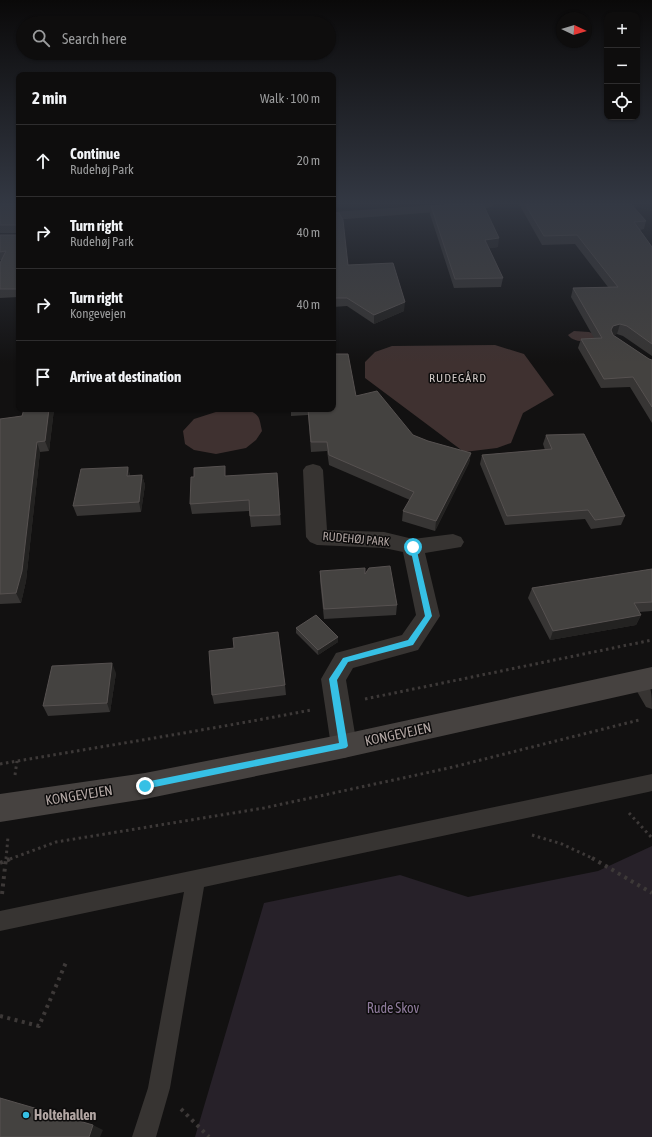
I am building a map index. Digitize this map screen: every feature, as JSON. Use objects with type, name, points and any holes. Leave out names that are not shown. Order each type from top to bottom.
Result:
[{"type":"main road","name":"KONGEVEJEN","points":[[0,808],[145,786],[648,687]]},
{"type":"street","name":"RUDEHØJ PARK","points":[[313,470],[317,537],[384,540],[413,547],[453,542]]},
{"type":"street","points":[[344,746],[333,679],[345,660],[410,642],[428,616],[413,547]]},
{"type":"lane","points":[[0,921],[652,782]]},
{"type":"lane","points":[[144,1137],[160,1088],[196,880]]},
{"type":"path","points":[[0,863],[56,842],[264,808],[449,768],[644,719]]},
{"type":"path","points":[[610,792],[652,838]]},
{"type":"path","points":[[523,834],[547,837],[601,863],[652,893]]},
{"type":"path","points":[[0,1016],[38,1026],[67,960]]},
{"type":"path","points":[[160,1088],[210,1137]]},
{"type":"green space","name":"Rude Skov","points":[[652,846],[652,1137],[195,1137],[264,903],[400,875],[468,897],[598,871]]},
{"type":"shaded area","points":[[574,331],[589,332],[597,335],[594,341],[576,340],[570,338],[568,335]]},
{"type":"shaded area","points":[[495,345],[524,354],[554,395],[523,413],[511,443],[497,448],[464,452],[365,378],[365,362],[375,352],[392,346]]},
{"type":"shaded area","points":[[216,412],[252,412],[258,417],[262,431],[256,440],[246,448],[216,454],[194,450],[185,444],[183,431],[194,419]]},
{"type":"building","points":[[3,257],[16,257],[16,289],[0,289],[0,263]]},
{"type":"building","points":[[336,257],[347,257],[348,265],[393,263],[405,302],[374,315],[347,298],[336,298]]},
{"type":"building","points":[[448,257],[493,257],[503,278],[455,279]]},
{"type":"building","points":[[594,257],[652,257],[652,344],[627,326],[620,324],[613,326],[611,330],[613,335],[652,360],[652,407],[633,377],[604,379],[581,339],[602,338],[573,288],[618,287]]},
{"type":"building","points":[[336,354],[348,354],[356,396],[377,391],[413,435],[428,441],[471,453],[436,521],[403,511],[414,492],[329,455],[327,442],[311,442],[308,412],[336,412]]},
{"type":"building","points":[[23,412],[49,412],[45,441],[37,442],[22,571],[16,593],[0,594],[0,419],[22,416]]},
{"type":"building","points":[[584,434],[625,516],[595,520],[588,510],[507,516],[482,455],[552,449],[546,435]]},
{"type":"building","points":[[225,466],[225,476],[277,473],[280,515],[250,516],[249,500],[190,504],[191,477],[194,477],[194,468]]},
{"type":"building","points":[[128,467],[127,476],[142,475],[139,502],[73,506],[81,469]]},
{"type":"building","points":[[390,566],[397,605],[324,609],[320,571],[365,568],[365,574],[369,568]]},
{"type":"building","points":[[652,569],[652,602],[634,603],[641,615],[553,631],[532,588]]},
{"type":"building","points":[[316,615],[338,637],[318,650],[296,628]]},
{"type":"building","points":[[278,632],[285,685],[212,695],[209,651],[234,648],[233,638]]},
{"type":"building","points":[[112,663],[107,703],[43,706],[52,666]]},
{"type":"building","name":"Holtehallen","points":[[0,1098],[93,1125],[89,1137],[0,1137]]},
{"type":"place","name":"Holtehallen","points":[[26,1115]]},
{"type":"district","name":"RUDEGÅRD","points":[[458,378]]},
{"type":"route","points":[[145,786],[344,746],[333,679],[345,660],[410,642],[428,616],[413,547]]}]
